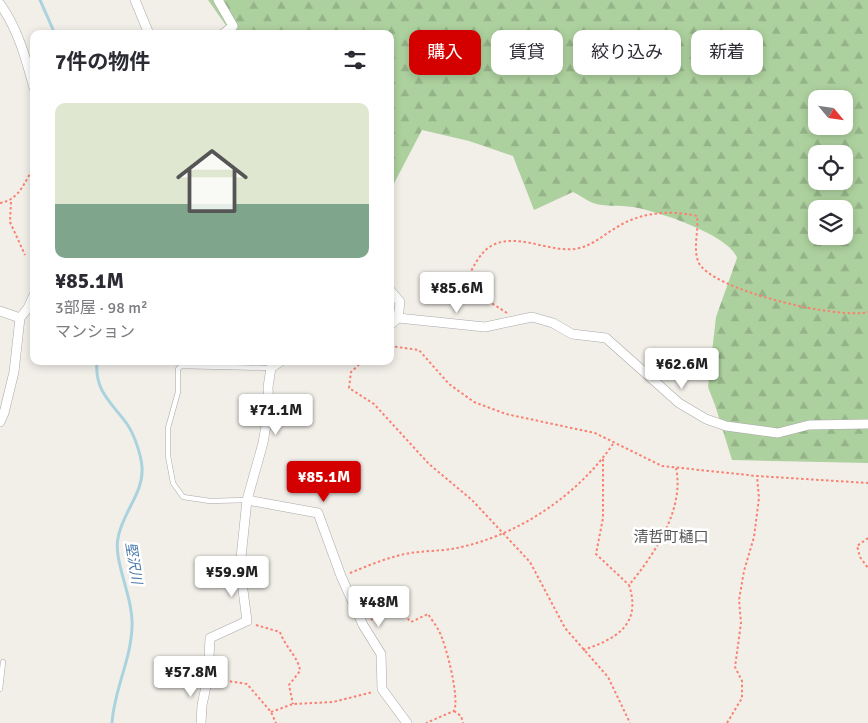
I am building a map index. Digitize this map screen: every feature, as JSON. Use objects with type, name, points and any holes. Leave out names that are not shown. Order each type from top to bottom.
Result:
[{"type":"street","points":[[135,0],[148,30]]},
{"type":"street","points":[[218,0],[233,26],[228,30]]},
{"type":"street","points":[[0,4],[11,18],[30,73]]},
{"type":"street","points":[[394,295],[400,302],[398,318],[394,322]]},
{"type":"street","points":[[0,422],[14,372],[20,318],[30,304]]},
{"type":"street","points":[[0,311],[20,318]]},
{"type":"street","points":[[398,318],[485,327],[532,317],[553,324],[572,334],[606,338],[679,403],[706,419],[726,426],[778,433],[810,425],[868,424]]},
{"type":"street","points":[[201,723],[202,705],[208,677],[210,638],[247,621],[240,567],[247,500],[263,443],[271,368],[275,365]]},
{"type":"street","points":[[247,500],[318,513],[340,576],[363,625],[381,654],[382,689],[407,723]]},
{"type":"lane","points":[[247,500],[210,501],[183,497],[173,483],[168,456],[168,428],[178,392],[178,369],[181,366],[271,368]]},
{"type":"lane","points":[[0,689],[3,662]]},
{"type":"path","points":[[0,204],[10,202],[19,193],[30,173]]},
{"type":"path","points":[[10,202],[10,222],[24,255]]},
{"type":"path","points":[[518,320],[471,290],[466,283],[471,270],[488,248],[495,244],[511,241],[560,249],[575,249],[590,245],[620,224],[637,218],[683,212],[697,216],[698,262],[706,273],[755,294],[822,311],[844,314],[868,312]]},
{"type":"path","points":[[394,347],[419,350],[449,384],[474,402],[506,414],[595,433],[613,444],[637,452],[662,466],[757,476],[868,483]]},
{"type":"path","points":[[359,365],[351,372],[348,388],[374,404],[429,464],[472,500],[530,562],[564,628],[608,677],[630,723]]},
{"type":"path","points":[[340,576],[398,556],[458,547],[504,533],[537,516],[570,490],[603,459],[613,444]]},
{"type":"path","points":[[583,650],[604,643],[624,630],[632,612],[633,598],[629,586],[596,554],[603,518],[603,459]]},
{"type":"path","points":[[629,586],[650,558],[674,509],[679,478],[676,468]]},
{"type":"path","points":[[728,723],[742,698],[742,681],[735,667],[741,623],[739,600],[755,528],[759,498],[757,476]]},
{"type":"path","points":[[868,538],[857,546],[860,557],[868,568]]},
{"type":"path","points":[[363,625],[389,607],[398,609],[411,622],[428,614],[439,631],[454,686],[457,705],[454,711],[426,723]]},
{"type":"path","points":[[247,621],[280,632],[285,645],[300,664],[300,671],[289,685],[294,704]]},
{"type":"path","points":[[208,677],[247,684],[271,712],[276,723]]},
{"type":"path","points":[[271,712],[294,704],[333,702],[382,689]]},
{"type":"path","points":[[454,711],[462,716],[463,723]]},
{"type":"green space","points":[[208,0],[868,0],[868,463],[732,460],[708,387],[716,317],[737,258],[731,249],[707,233],[673,218],[643,209],[597,204],[573,192],[534,210],[513,156],[469,141],[422,130],[394,183],[394,30],[229,30]]},
{"type":"waterway","name":"堅沢川","points":[[40,0],[53,30]]},
{"type":"waterway","name":"堅沢川","points":[[97,365],[98,381],[101,389],[130,428],[139,450],[142,467],[140,486],[120,529],[118,538],[118,558],[130,605],[132,627],[129,651],[113,711],[112,723]]},
{"type":"district","name":"清哲町樋口","points":[[671,537]]}]
